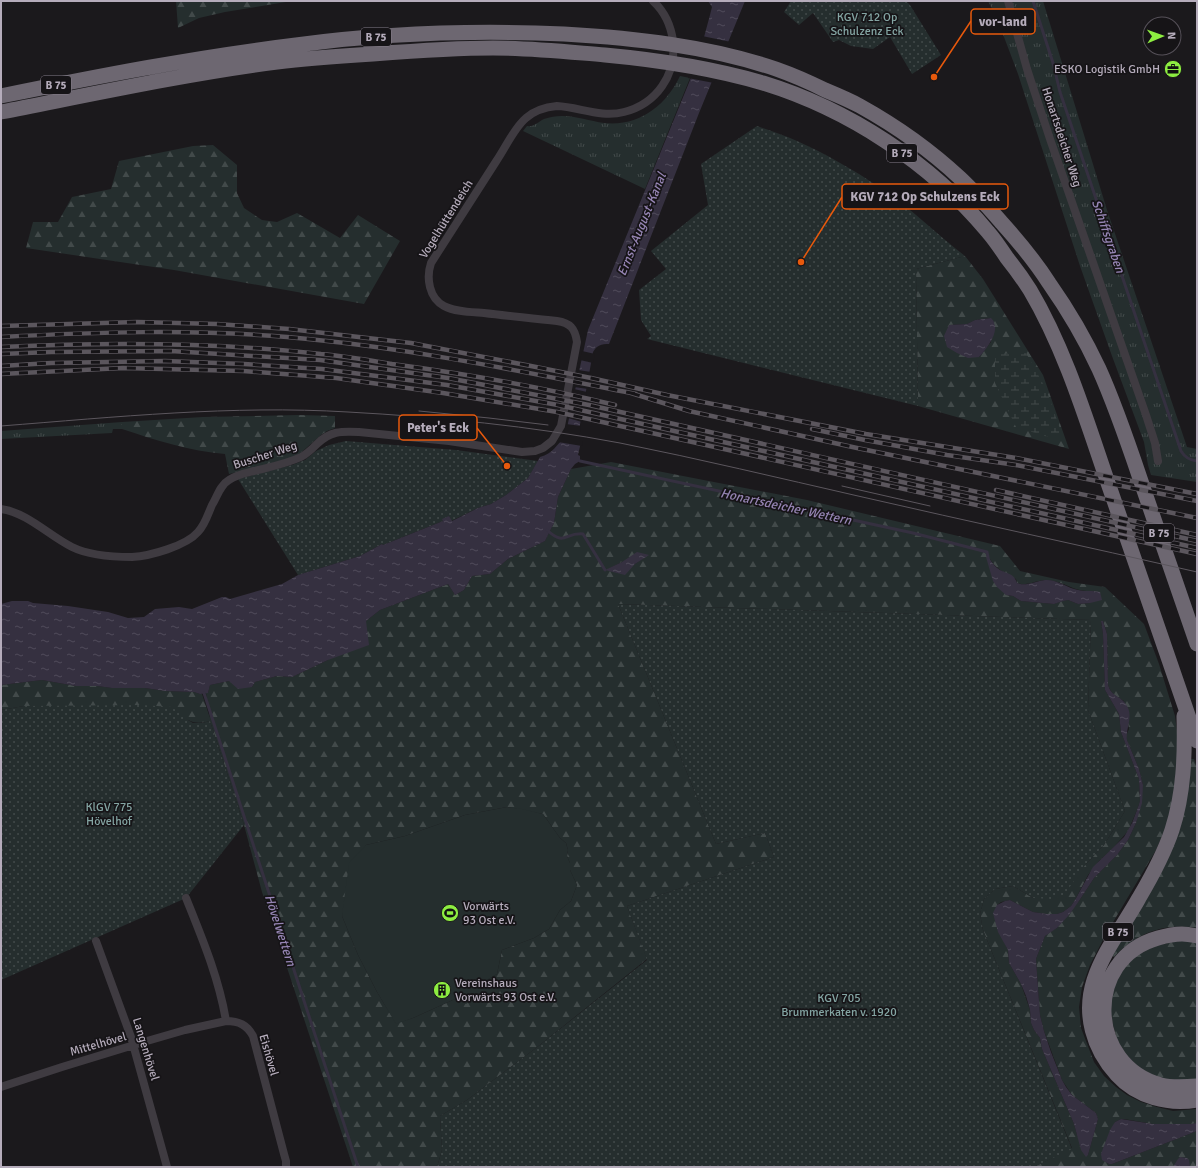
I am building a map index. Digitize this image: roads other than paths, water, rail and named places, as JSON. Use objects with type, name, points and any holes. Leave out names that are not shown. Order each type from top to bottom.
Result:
[{"type":"highway","name":"B 75","points":[[1,96],[193,60],[295,45],[350,39],[482,32],[585,35],[645,40],[739,58],[776,69],[805,80],[859,106],[928,151],[961,179],[988,208],[1023,247],[1048,280],[1077,327],[1099,370],[1120,422],[1197,644]]},
{"type":"highway","name":"B 75","points":[[1,112],[208,73],[277,62],[415,50],[492,48],[542,50],[643,59],[691,66],[765,84],[801,98],[861,126],[915,162],[940,183],[970,212],[989,233],[1010,262],[1028,288],[1048,324],[1078,395],[1197,741]]},
{"type":"highway","name":"B 75","points":[[1184,703],[1183,781],[1180,803],[1172,830],[1164,853],[1115,937],[1100,966],[1090,994],[1090,1011],[1091,1029],[1096,1044],[1112,1070],[1121,1079],[1144,1094],[1158,1099],[1173,1102],[1188,1102],[1197,1100]]},
{"type":"highway","name":"B 75","points":[[1197,936],[1182,934],[1166,935],[1139,945],[1128,953],[1112,972],[1105,996],[1104,1011],[1105,1024],[1114,1050],[1130,1069],[1150,1081],[1161,1085],[1175,1087],[1197,1086]]},
{"type":"street","name":"Vogelhüttendeich","points":[[529,452],[535,451],[549,444],[556,436],[561,426],[577,346],[574,330],[567,324],[557,321],[465,311],[446,307],[436,299],[430,288],[428,282],[429,269],[431,263],[525,118],[537,111],[557,106],[600,114],[614,114],[634,109],[646,103],[653,97],[665,82],[671,67],[674,49],[672,33],[667,19],[653,1]]},
{"type":"street","name":"Honartsdeicher Weg","points":[[1008,1],[1027,69],[1052,146],[1157,449],[1158,462]]},
{"type":"street","name":"Buscher Weg","points":[[1,509],[12,511],[25,517],[74,548],[102,555],[122,557],[142,556],[182,544],[192,538],[200,530],[220,489],[228,480],[245,473],[301,457],[325,437],[333,433],[359,432],[449,441],[529,452]]},
{"type":"street","points":[[186,898],[208,952],[226,1021]]},
{"type":"street","name":"Langenhövel","points":[[96,941],[133,1046],[167,1167]]},
{"type":"street","name":"Mittelhövel","points":[[1,1087],[62,1066],[185,1030],[226,1021]]},
{"type":"street","name":"Eishövel","points":[[226,1021],[242,1024],[253,1036],[286,1161],[286,1167]]},
{"type":"water","name":"Ernst-August-Kanal","points":[[708,1],[745,1],[699,113],[609,344],[600,345],[593,352],[577,441],[581,442],[578,455],[580,456],[580,461],[571,469],[558,497],[554,523],[545,541],[508,559],[490,574],[472,576],[464,590],[455,595],[448,584],[380,610],[366,621],[369,645],[328,660],[292,677],[277,676],[255,682],[252,687],[238,689],[229,681],[210,685],[208,693],[200,694],[194,692],[165,691],[145,688],[76,686],[42,680],[1,685],[1,604],[12,601],[28,601],[33,603],[108,612],[128,618],[144,617],[155,609],[179,607],[192,609],[222,597],[230,599],[282,584],[298,575],[360,556],[382,544],[383,545],[443,521],[442,519],[449,516],[452,521],[478,508],[491,504],[506,495],[528,478],[540,457],[552,451],[565,437],[588,330],[697,63],[712,7]]},
{"type":"water","points":[[991,318],[994,322],[995,332],[988,346],[979,357],[968,358],[947,347],[944,336],[949,325],[967,324],[975,320]]},
{"type":"water","points":[[637,552],[649,555],[635,564],[625,575],[605,570],[622,562]]},
{"type":"water","points":[[986,557],[989,557],[998,569],[1014,577],[1017,583],[1023,584],[1045,580],[1054,581],[1078,590],[1100,592],[1102,600],[1078,604],[1068,600],[1054,604],[1021,601],[1013,596],[1006,595],[997,587],[993,581]]},
{"type":"water","points":[[1101,621],[1103,621],[1107,634],[1108,685],[1114,694],[1123,700],[1129,712],[1130,717],[1127,740],[1139,769],[1143,785],[1142,803],[1136,823],[1128,840],[1117,855],[1094,878],[1069,915],[1057,928],[1045,936],[1036,959],[1040,1015],[1051,1052],[1066,1087],[1072,1095],[1096,1113],[1098,1119],[1088,1155],[1086,1157],[1081,1150],[1074,1124],[1042,1049],[1040,1038],[1031,1023],[1030,1010],[1026,996],[1009,963],[1008,950],[998,932],[993,913],[997,905],[1010,900],[1033,912],[1057,914],[1063,912],[1071,906],[1075,900],[1093,867],[1124,837],[1137,810],[1140,801],[1139,779],[1121,732],[1119,714],[1105,690],[1103,634]]},
{"type":"water","points":[[1121,1119],[1153,1124],[1197,1123],[1197,1131],[1109,1164],[1102,1160],[1101,1154],[1110,1130],[1115,1122]]},
{"type":"water","points":[[1180,1157],[1187,1158],[1189,1160],[1190,1167],[1173,1167]]},
{"type":"waterway","name":"Schiffsgraben","points":[[1033,1],[1053,63],[1060,92],[1181,451],[1188,458],[1197,461]]},
{"type":"waterway","name":"Honartsdeicher Wettern","points":[[580,461],[913,533],[987,552],[988,557]]},
{"type":"waterway","name":"Honartsdeicher Wettern","points":[[547,530],[558,538],[583,534],[605,570]]},
{"type":"waterway","name":"Hövelwettern","points":[[204,693],[358,1167]]},
{"type":"tram line","points":[[1,426],[174,413],[305,410],[382,414],[518,427],[620,443],[1197,572]]},
{"type":"tram line","points":[[419,411],[548,425]]},
{"type":"tram line","points":[[842,486],[930,506]]},
{"type":"railway","points":[[1,326],[137,322],[217,324],[289,329],[411,343],[866,434],[1016,458],[1197,494]]},
{"type":"railway","points":[[1,337],[144,332],[251,334],[287,337],[331,341],[419,353],[506,368],[636,394]]},
{"type":"railway","points":[[1,347],[81,344],[161,344],[281,350],[348,357],[476,377],[560,392],[615,405]]},
{"type":"railway","points":[[1,354],[171,351],[320,360],[448,378],[589,405],[1197,541]]},
{"type":"railway","points":[[1,366],[51,363],[165,361],[244,364],[322,369],[447,385],[558,405],[1197,548]]},
{"type":"railway","points":[[1,374],[123,368],[243,371],[336,378],[443,393],[557,412],[1197,554]]},
{"type":"railway","points":[[631,393],[689,411],[857,448],[1197,518]]},
{"type":"railway","points":[[812,429],[947,455],[1016,465],[1197,501]]},
{"type":"railway","points":[[996,490],[1197,535]]},
{"type":"place","name":"ESKO Logistik GmbH","points":[[1173,69]]},
{"type":"place","name":"vor-land","points":[[934,77]]},
{"type":"place","name":"KGV 712 Op Schulzens Eck","points":[[801,262]]},
{"type":"place","name":"Peter's Eck","points":[[507,466]]},
{"type":"place","name":"Vorwärts 93 Ost e.V.","points":[[450,913]]},
{"type":"place","name":"Vereinshaus Vorwärts 93 Ost e.V.","points":[[442,990]]},
{"type":"park label","name":"KGV 712 Op Schulzenz Eck","points":[[867,24]]},
{"type":"park label","name":"KlGV 775 Hövelhof","points":[[109,814]]},
{"type":"park label","name":"KGV 705 Brummerkaten v. 1920","points":[[839,1005]]}]
